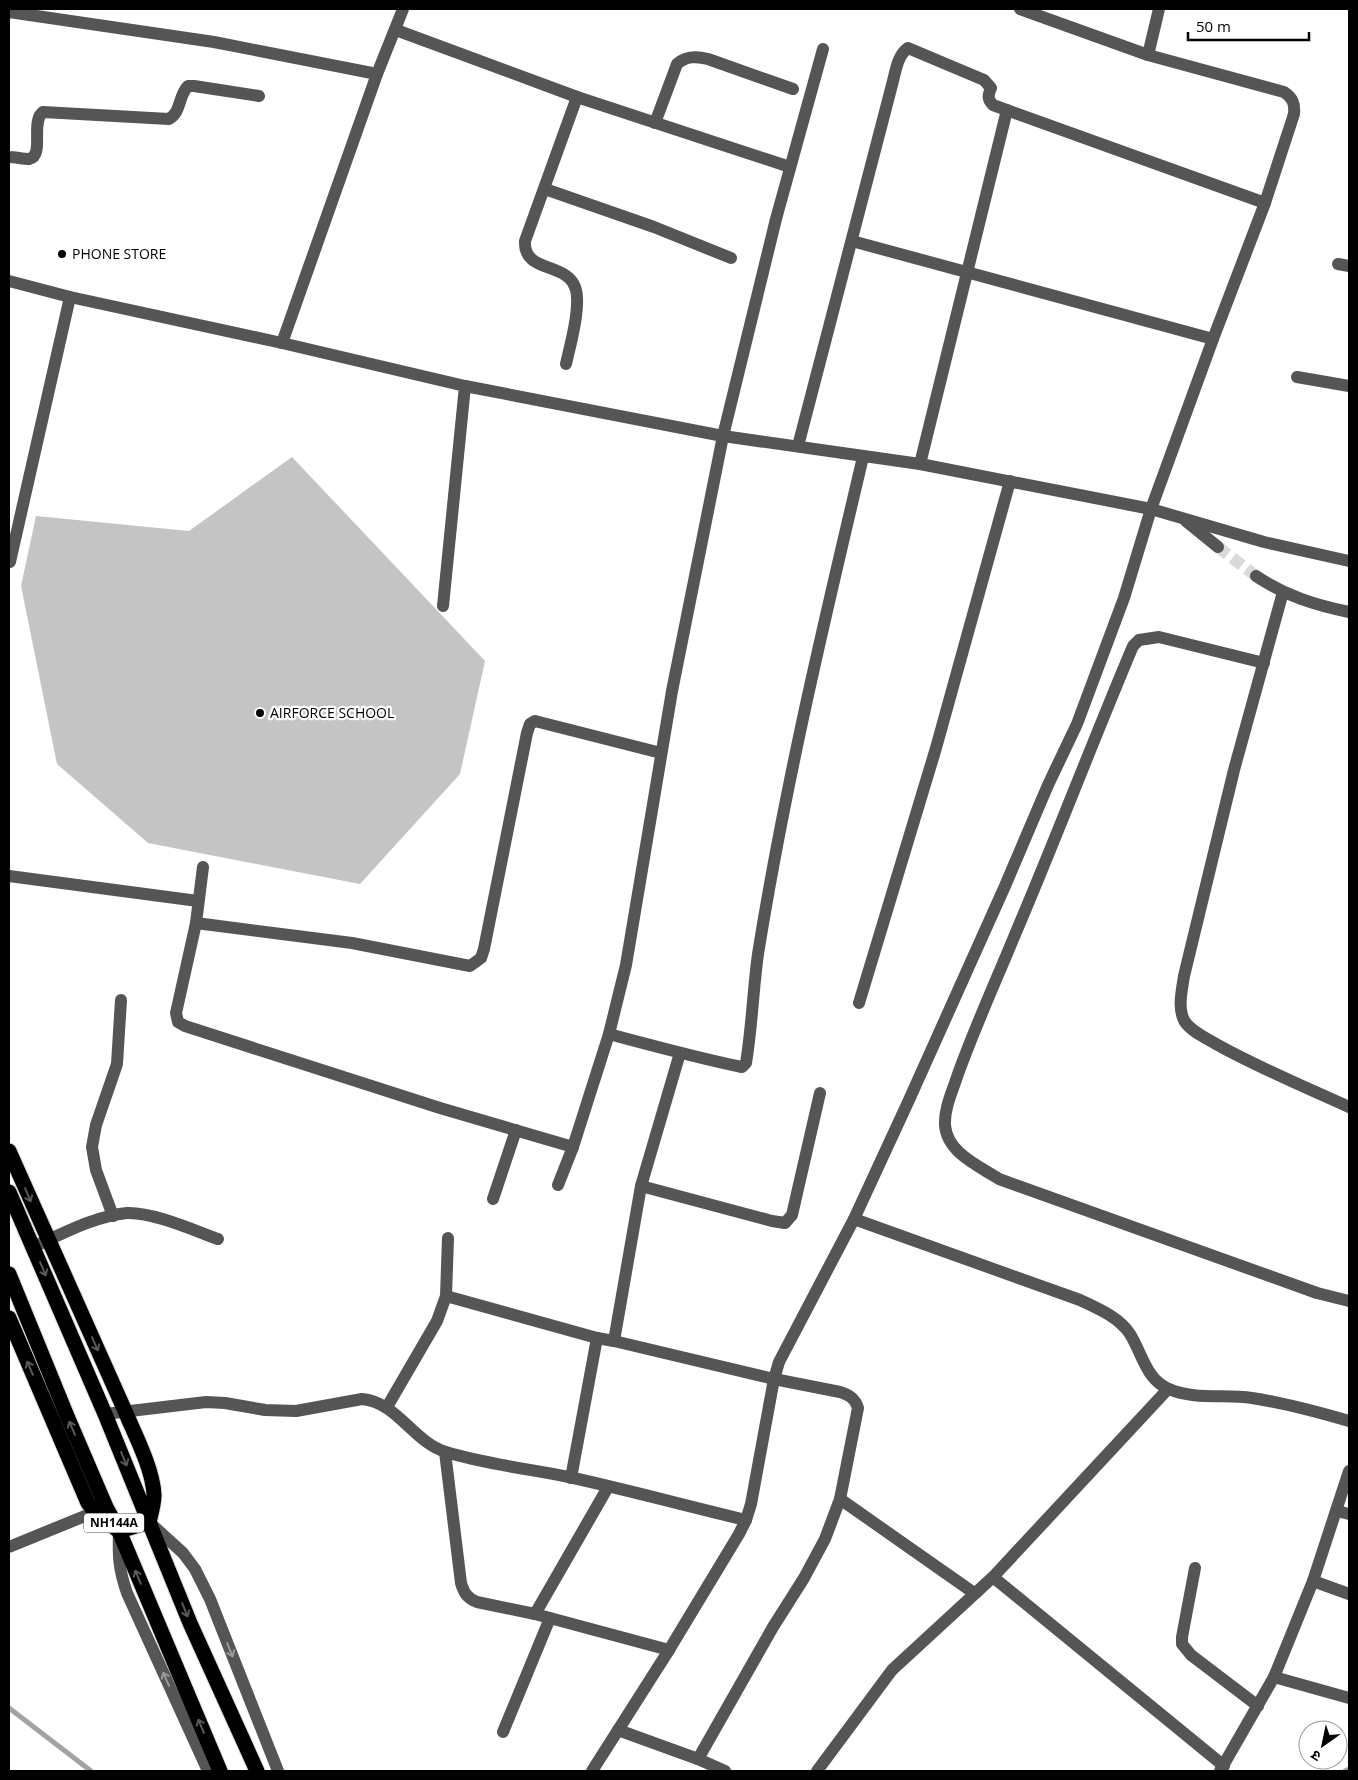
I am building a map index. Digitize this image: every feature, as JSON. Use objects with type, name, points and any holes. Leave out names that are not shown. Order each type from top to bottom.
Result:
[{"type":"highway","points":[[9,1150],[125,1411],[151,1477],[154,1496],[150,1522],[119,1531]]},
{"type":"highway","name":"NH144A","points":[[9,1192],[105,1414],[190,1623],[257,1771]]},
{"type":"highway","name":"NH144A","points":[[9,1275],[100,1510],[119,1531],[220,1771]]},
{"type":"highway","points":[[9,1318],[88,1503],[100,1510]]},
{"type":"street","points":[[282,343],[377,74],[403,9]]},
{"type":"street","points":[[592,1771],[669,1650],[746,1520],[751,1504],[774,1379],[779,1362],[854,1219],[1077,724],[1124,598],[1151,509],[1265,203],[1294,114],[1295,106],[1291,97],[1275,88],[1148,55],[1020,9]]},
{"type":"street","points":[[1148,55],[1158,9]]},
{"type":"street","points":[[9,12],[214,42],[377,74]]},
{"type":"street","points":[[396,30],[577,97],[790,167]]},
{"type":"street","points":[[798,446],[892,80],[899,60],[908,48],[984,80],[990,88],[988,97],[989,102],[993,105],[1265,203]]},
{"type":"street","points":[[558,1185],[573,1147],[610,1034],[626,965],[661,753],[723,436],[790,167],[824,49]]},
{"type":"street","points":[[655,122],[677,64],[682,59],[698,57],[708,59],[793,89]]},
{"type":"street","points":[[9,156],[26,159],[35,156],[38,120],[43,112],[169,119],[177,111],[181,96],[188,86],[259,96]]},
{"type":"street","points":[[566,364],[578,304],[576,288],[572,280],[564,274],[537,263],[530,258],[524,249],[525,241],[577,97]]},
{"type":"street","points":[[920,464],[1007,110]]},
{"type":"street","points":[[545,189],[654,226],[732,258]]},
{"type":"street","points":[[852,241],[1213,339]]},
{"type":"street","points":[[9,281],[70,297],[282,343],[465,386],[723,436],[920,464],[1151,509],[1264,542],[1349,561]]},
{"type":"street","points":[[10,562],[70,297]]},
{"type":"street","points":[[1297,377],[1349,386]]},
{"type":"street","points":[[443,606],[465,386]]},
{"type":"street","points":[[610,1034],[742,1067],[746,1063],[758,956],[781,824],[806,700],[863,457]]},
{"type":"street","points":[[859,1003],[936,748],[1010,481]]},
{"type":"street","points":[[1182,518],[1218,547]]},
{"type":"street","points":[[1256,576],[1283,592],[1323,607],[1349,612]]},
{"type":"street","points":[[1283,592],[1234,770],[1184,976],[1180,1006],[1184,1020],[1189,1027],[1204,1037],[1242,1058],[1349,1107]]},
{"type":"street","points":[[1264,663],[1158,637],[1140,640],[1133,646],[1014,937],[975,1026],[950,1097],[945,1126],[950,1141],[958,1151],[999,1179],[1318,1293],[1349,1301]]},
{"type":"street","points":[[196,922],[352,943],[470,966],[481,958],[484,949],[530,724],[535,721],[661,753]]},
{"type":"street","points":[[203,868],[196,922],[176,1013],[178,1022],[185,1026],[573,1147]]},
{"type":"street","points":[[9,876],[198,900]]},
{"type":"street","points":[[113,1216],[96,1170],[92,1148],[96,1125],[117,1064],[121,1000]]},
{"type":"street","points":[[614,1341],[641,1186],[680,1053]]},
{"type":"street","points":[[641,1186],[784,1224],[792,1215],[820,1093]]},
{"type":"street","points":[[493,1199],[516,1130]]},
{"type":"street","points":[[33,1247],[93,1222],[128,1213],[153,1216],[218,1239]]},
{"type":"street","points":[[854,1219],[1080,1300],[1100,1309],[1129,1333],[1156,1381],[1168,1389],[1188,1394],[1252,1398],[1319,1412],[1349,1421]]},
{"type":"street","points":[[387,1407],[437,1321],[446,1296],[448,1238]]},
{"type":"street","points":[[446,1296],[597,1338],[774,1379],[840,1392],[850,1396],[856,1402],[858,1408],[840,1499],[825,1539],[817,1556],[772,1627],[698,1759]]},
{"type":"street","points":[[571,1478],[597,1338]]},
{"type":"street","points":[[817,1771],[892,1670],[993,1577],[1168,1389]]},
{"type":"street","points":[[105,1414],[206,1402],[225,1403],[265,1410],[296,1411],[362,1399],[373,1400],[387,1407],[421,1439],[445,1452],[571,1478],[746,1520]]},
{"type":"street","points":[[445,1452],[461,1583],[464,1593],[470,1600],[550,1618],[669,1650]]},
{"type":"street","points":[[993,1577],[1222,1768],[1274,1677],[1343,1512],[1349,1471]]},
{"type":"street","points":[[534,1614],[608,1487]]},
{"type":"street","points":[[840,1499],[974,1593]]},
{"type":"street","points":[[9,1547],[100,1510]]},
{"type":"street","points":[[150,1522],[183,1553],[195,1569],[210,1599],[278,1771]]},
{"type":"street","points":[[119,1531],[118,1558],[120,1572],[127,1593],[208,1771]]},
{"type":"street","points":[[1195,1568],[1182,1644],[1200,1663],[1258,1706]]},
{"type":"street","points":[[1313,1581],[1349,1594]]},
{"type":"street","points":[[503,1732],[550,1618]]},
{"type":"street","points":[[1274,1677],[1349,1698]]},
{"type":"street","points":[[618,1730],[698,1759],[724,1771]]},
{"type":"building","name":"AIRFORCE SCHOOL","points":[[292,457],[485,661],[460,774],[360,884],[148,843],[57,764],[21,586],[36,516],[189,531]]},
{"type":"waterway","points":[[9,1708],[91,1771]]},
{"type":"waterway","points":[[1345,1771],[1349,1769]]},
{"type":"tunnel","points":[[1218,547],[1256,576]]},
{"type":"place","name":"PHONE STORE","points":[[62,254]]},
{"type":"place","name":"AIRFORCE SCHOOL","points":[[260,713]]}]
